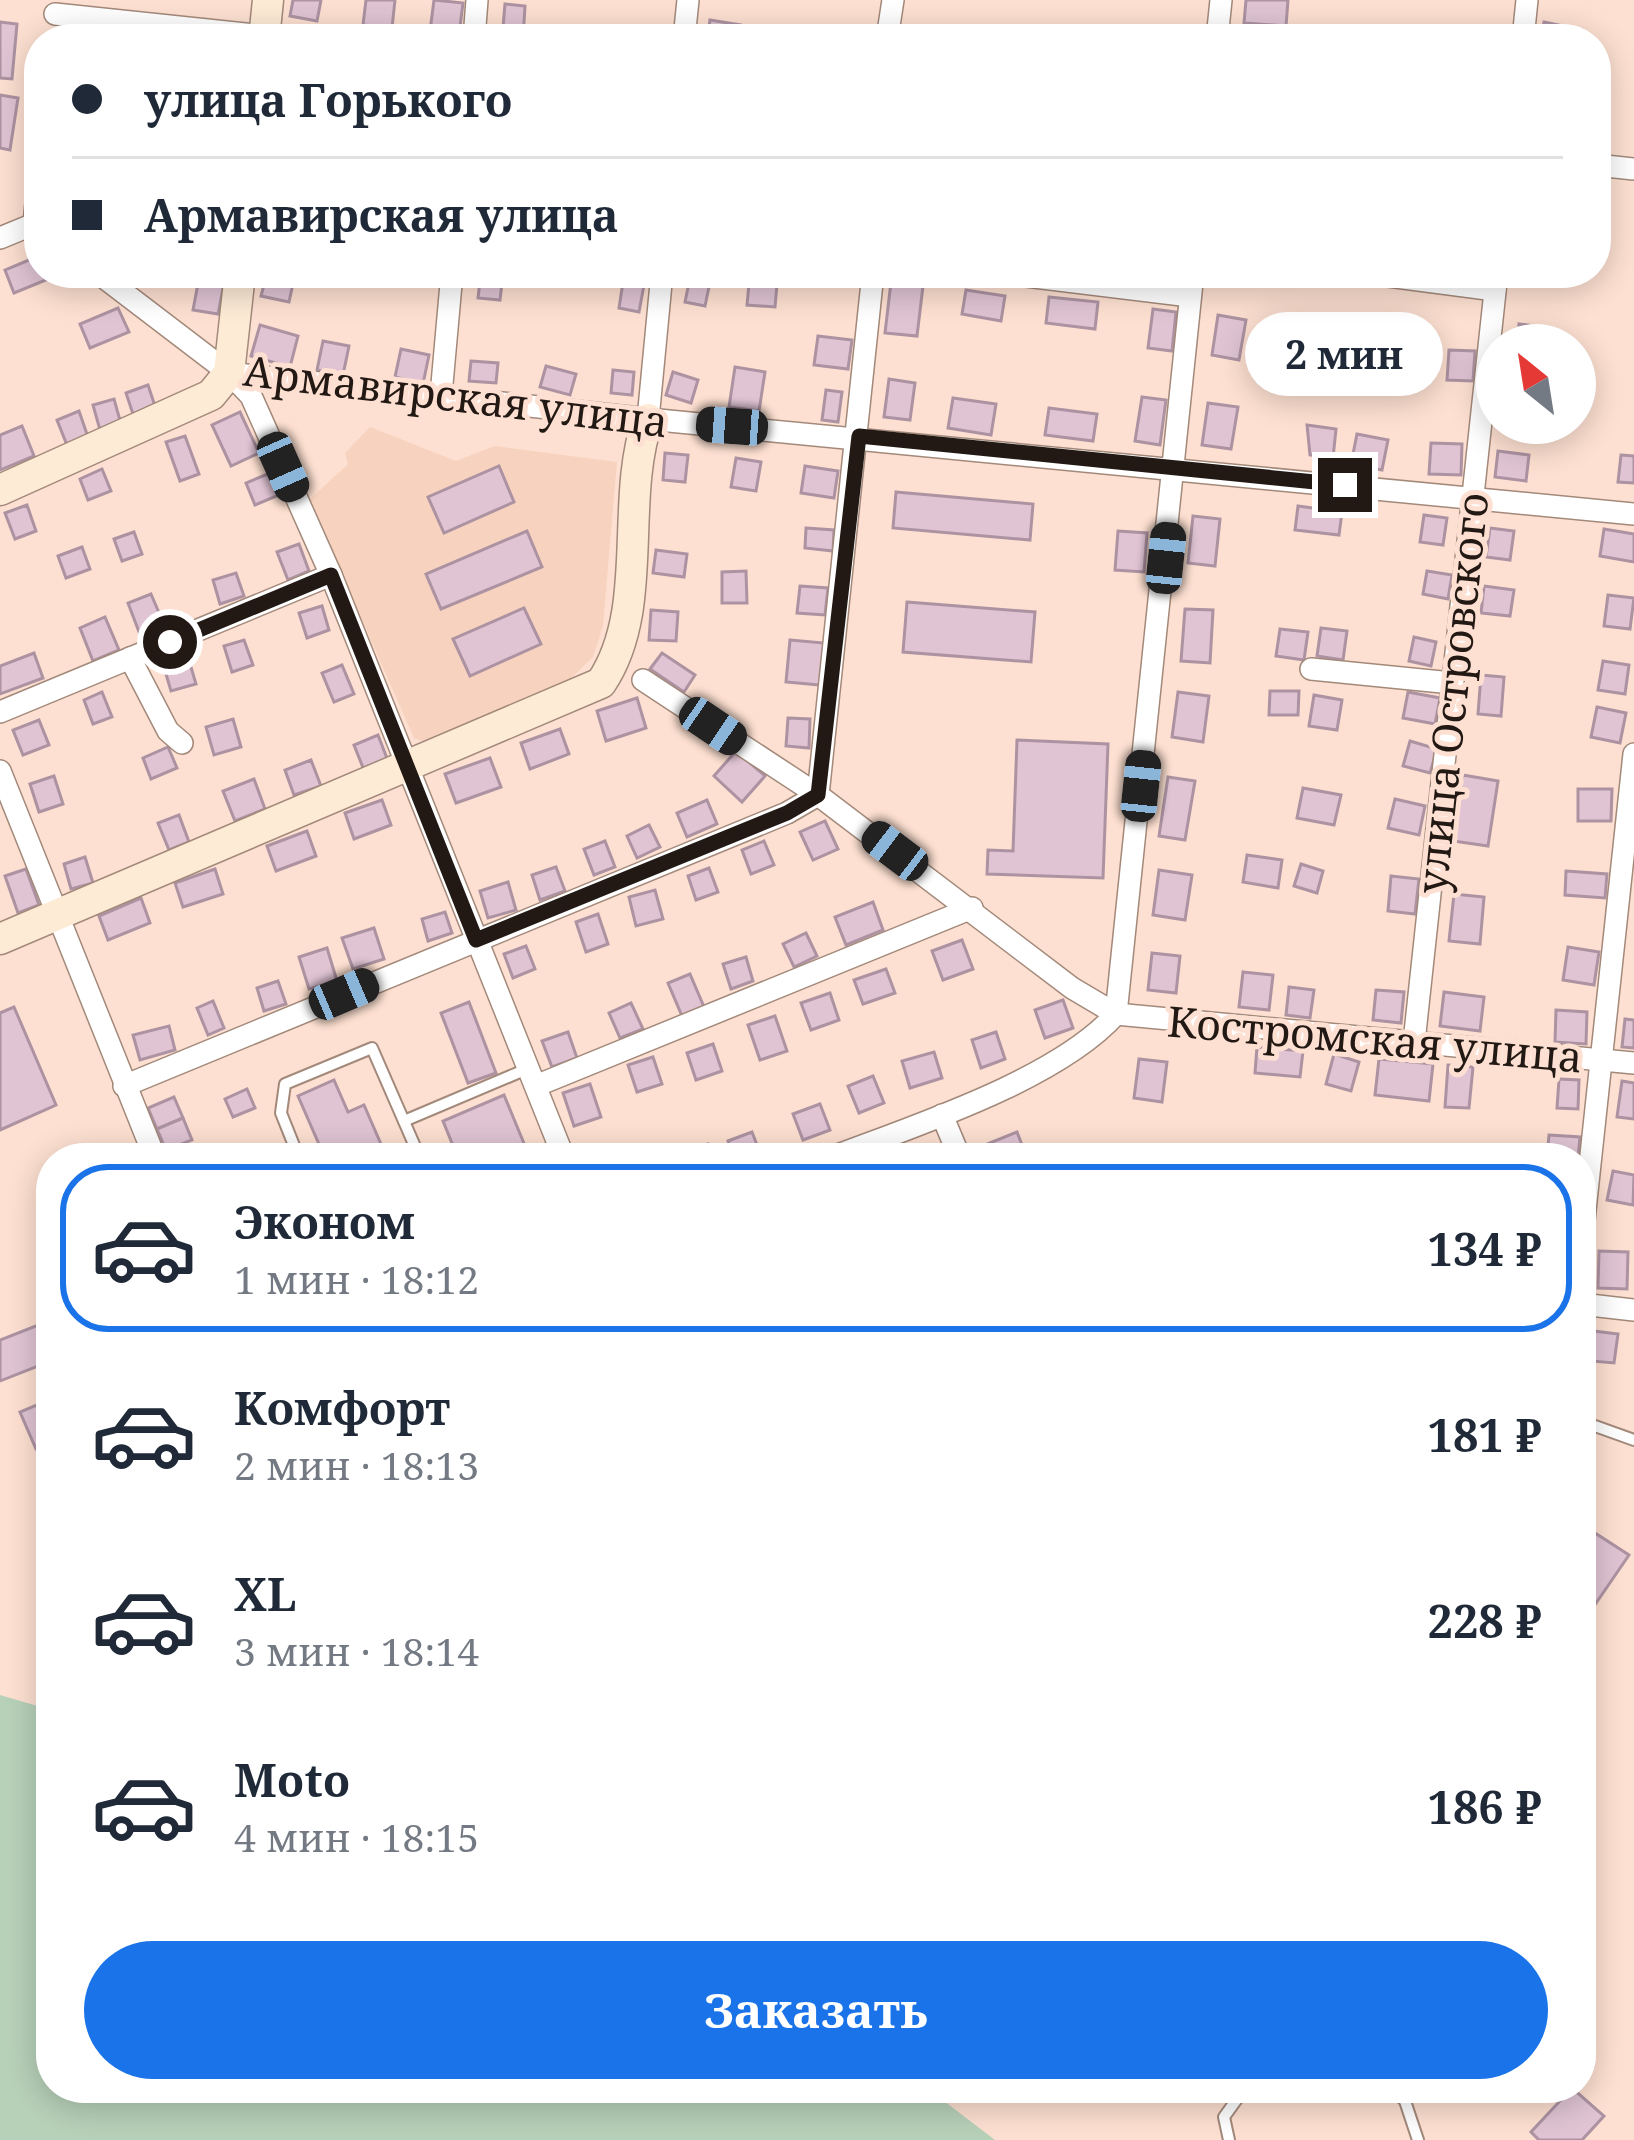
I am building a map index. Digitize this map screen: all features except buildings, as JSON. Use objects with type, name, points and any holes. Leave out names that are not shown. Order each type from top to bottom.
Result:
[{"type":"street","points":[[56,7],[176,24]]},
{"type":"street","name":"Армавирская улица","points":[[118,288],[229,373],[648,419],[1634,514]]},
{"type":"street","points":[[0,490],[211,395],[229,373],[238,288]]},
{"type":"street","points":[[441,395],[451,288]]},
{"type":"street","points":[[0,939],[601,683],[615,661],[624,631],[636,454],[648,419],[661,288]]},
{"type":"street","points":[[818,795],[872,288]]},
{"type":"street","points":[[884,1143],[1090,1042],[1116,1014],[1191,288]]},
{"type":"street","name":"улица Островского","points":[[1414,1042],[1495,288]]},
{"type":"street","points":[[229,373],[251,396],[331,575],[558,1143]]},
{"type":"street","points":[[0,712],[331,575]]},
{"type":"street","points":[[130,658],[168,731],[182,743]]},
{"type":"street","points":[[1311,669],[1452,683]]},
{"type":"street","points":[[644,680],[818,795],[1072,988],[1116,1014]]},
{"type":"street","points":[[1592,1143],[1634,754]]},
{"type":"street","points":[[0,771],[148,1143]]},
{"type":"street","points":[[124,1086],[787,813],[818,795]]},
{"type":"street","points":[[534,1077],[972,908]]},
{"type":"street","name":"Костромская улица","points":[[1116,1014],[1634,1063]]},
{"type":"street","points":[[942,1115],[954,1143]]},
{"type":"street","points":[[1596,1306],[1634,1310]]},
{"type":"lane","points":[[292,1143],[280,1113],[285,1084],[367,1048],[375,1052],[414,1143]]},
{"type":"lane","points":[[404,1121],[534,1077]]},
{"type":"lane","points":[[1596,1426],[1634,1440]]},
{"type":"lane","points":[[1229,2140],[1224,2117],[1234,2103]]},
{"type":"lane","points":[[1406,2103],[1418,2140]]},
{"type":"shaded area","points":[[370,427],[456,461],[495,446],[617,462],[603,626],[593,657],[561,688],[431,744],[414,738],[309,500],[348,464],[345,453]]},
{"type":"green space","points":[[0,1695],[36,1706],[36,2103],[947,2103],[995,2140],[0,2140]]},
{"type":"route","points":[[170,642],[331,575],[476,940],[787,813],[818,795],[859,436],[1345,485]]}]
